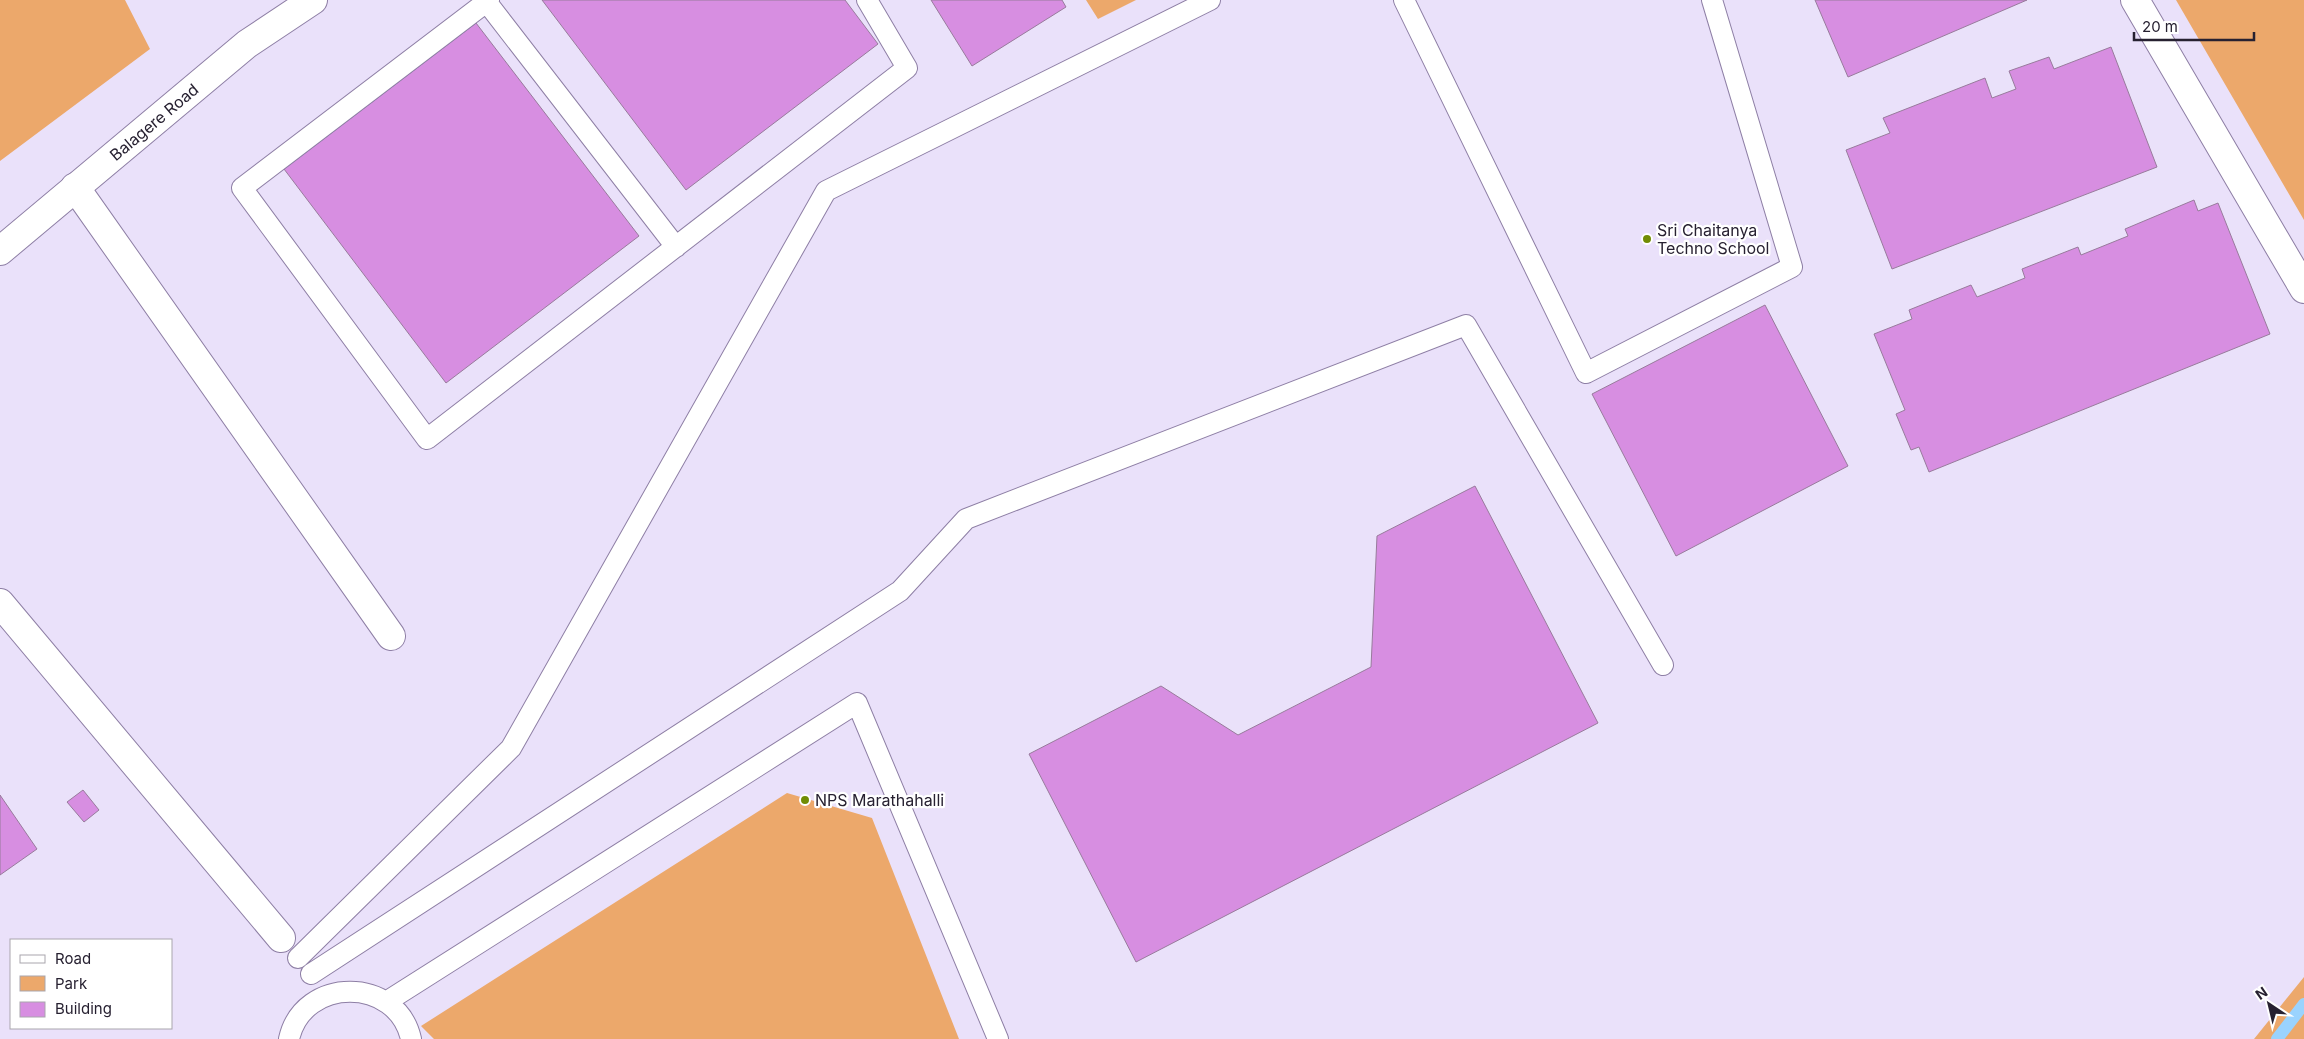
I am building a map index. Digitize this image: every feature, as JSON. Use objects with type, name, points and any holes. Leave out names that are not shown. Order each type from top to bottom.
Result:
[{"type":"street","name":"Balagere Road","points":[[0,251],[247,44],[313,0]]},
{"type":"street","points":[[2136,0],[2304,288]]},
{"type":"street","points":[[76,187],[391,636]]},
{"type":"street","points":[[0,604],[289,948]]},
{"type":"lane","points":[[676,247],[487,1],[242,188],[427,439],[676,247],[907,68],[867,0]]},
{"type":"lane","points":[[328,995],[289,948],[511,748],[826,191],[1210,0]]},
{"type":"lane","points":[[1404,0],[1586,373],[1792,267],[1712,0]]},
{"type":"lane","points":[[311,974],[900,591],[966,519],[1466,325],[1663,665]]},
{"type":"lane","points":[[386,1002],[857,703],[998,1039]]},
{"type":"lane","points":[[289,1039],[291,1028],[304,1010],[322,996],[344,991],[366,992],[386,1002],[401,1016],[411,1039]]},
{"type":"green space","points":[[0,0],[125,0],[150,49],[0,161]]},
{"type":"green space","points":[[1086,0],[1136,0],[1098,19]]},
{"type":"green space","points":[[2176,0],[2304,0],[2304,220]]},
{"type":"green space","points":[[787,793],[872,818],[959,1039],[434,1039],[421,1026]]},
{"type":"green space","points":[[2304,977],[2304,1039],[2254,1039]]},
{"type":"building","points":[[542,0],[845,0],[878,44],[686,190]]},
{"type":"building","points":[[931,0],[1062,0],[1066,7],[972,66]]},
{"type":"building","points":[[1815,0],[2027,0],[1848,77]]},
{"type":"building","points":[[476,23],[639,236],[446,383],[284,169]]},
{"type":"building","points":[[2111,47],[2157,167],[1892,269],[1846,150],[1890,133],[1883,118],[1985,78],[1992,98],[2016,89],[2009,71],[2049,57],[2054,69]]},
{"type":"building","points":[[2194,200],[2198,211],[2218,203],[2270,334],[1929,472],[1919,447],[1911,450],[1896,414],[1905,410],[1874,334],[1912,319],[1909,310],[1971,285],[1977,297],[2025,278],[2022,269],[2078,247],[2081,255],[2128,236],[2125,229]]},
{"type":"building","points":[[1765,305],[1848,466],[1676,556],[1592,394]]},
{"type":"building","points":[[1475,486],[1598,723],[1136,962],[1029,754],[1161,686],[1238,735],[1371,667],[1377,536]]},
{"type":"building","points":[[83,790],[99,810],[84,822],[67,802]]},
{"type":"building","points":[[0,795],[37,849],[0,875]]},
{"type":"waterway","points":[[2277,1039],[2304,1004]]},
{"type":"place","name":"Sri Chaitanya Techno School","points":[[1647,239]]},
{"type":"place","name":"NPS Marathahalli","points":[[805,800]]}]
